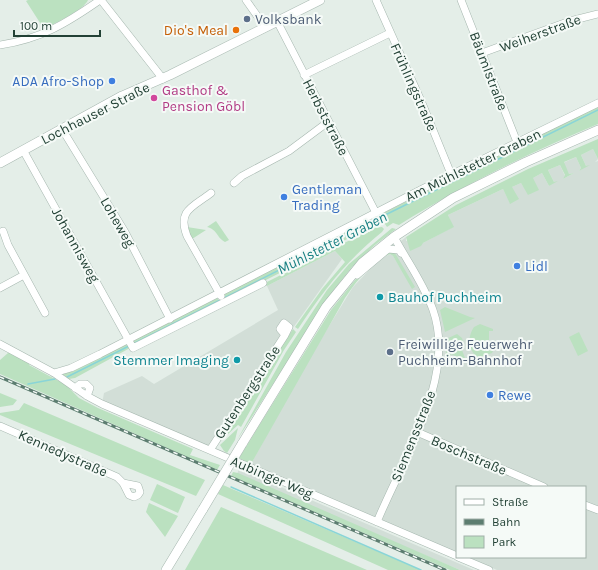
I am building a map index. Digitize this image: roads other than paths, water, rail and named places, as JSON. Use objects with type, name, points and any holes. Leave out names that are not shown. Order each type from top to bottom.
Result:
[{"type":"street","points":[[0,45],[29,39],[51,31],[100,0],[163,79]]},
{"type":"street","points":[[246,0],[265,27]]},
{"type":"street","name":"Lochhauser Straße","points":[[0,163],[122,96],[163,79],[320,0]]},
{"type":"street","name":"Frühlingstraße","points":[[376,0],[422,103],[451,174]]},
{"type":"street","name":"Bäumlstraße","points":[[461,0],[517,142]]},
{"type":"street","name":"Weiherstraße","points":[[482,54],[570,21],[598,14]]},
{"type":"street","name":"Herbststraße","points":[[277,21],[304,76],[376,212]]},
{"type":"street","points":[[304,76],[345,54],[390,33]]},
{"type":"street","name":"Am Mühlstetter Graben","points":[[131,343],[133,348],[376,212],[598,103]]},
{"type":"street","points":[[234,183],[242,176],[289,151],[328,122]]},
{"type":"street","name":"Loheweg","points":[[62,129],[125,232],[170,319]]},
{"type":"street","points":[[166,570],[326,306],[362,263],[394,238],[453,198],[526,162],[598,130]]},
{"type":"street","name":"Johannisweg","points":[[23,150],[131,343]]},
{"type":"street","points":[[211,193],[188,210],[183,220],[183,226],[186,236],[222,298]]},
{"type":"street","points":[[3,231],[8,245],[44,313]]},
{"type":"street","name":"Siemensstraße","points":[[377,522],[430,403],[436,380],[438,338],[432,309],[420,283],[394,238]]},
{"type":"street","points":[[326,306],[360,271],[388,249],[398,250],[403,254]]},
{"type":"street","points":[[0,288],[24,275]]},
{"type":"street","name":"Am Mühlstetter Graben","points":[[59,376],[71,368],[131,343],[170,319],[263,283]]},
{"type":"street","name":"Gutenbergstraße","points":[[210,450],[285,335]]},
{"type":"street","name":"Aubinger Weg","points":[[0,344],[59,376],[75,388],[82,383],[88,385],[90,390],[87,396],[456,556]]},
{"type":"street","name":"Kennedystraße","points":[[0,426],[117,477],[123,483]]},
{"type":"street","name":"Boschstraße","points":[[417,432],[542,486]]},
{"type":"street","points":[[586,505],[598,510]]},
{"type":"street","name":"Aubinger Weg","points":[[460,558],[489,570]]},
{"type":"waterway","name":"Mühlstetter Graben","points":[[133,344],[377,219],[598,110]]},
{"type":"waterway","name":"Mühlstetter Graben","points":[[67,377],[129,346]]},
{"type":"waterway","name":"Mühlstetter Graben","points":[[28,384],[55,379]]},
{"type":"waterway","points":[[231,487],[421,570]]},
{"type":"railway","points":[[0,377],[445,570]]},
{"type":"place","name":"Volksbank","points":[[247,19]]},
{"type":"place","name":"Dio's Meal","points":[[236,30]]},
{"type":"place","name":"ADA Afro-Shop","points":[[112,81]]},
{"type":"place","name":"Gasthof & Pension Göbl","points":[[154,98]]},
{"type":"place","name":"Gentleman Trading","points":[[284,197]]},
{"type":"place","name":"Lidl","points":[[517,266]]},
{"type":"place","name":"Bauhof Puchheim","points":[[380,297]]},
{"type":"place","name":"Freiwillige Feuerwehr Puchheim-Bahnhof","points":[[390,352]]},
{"type":"place","name":"Stemmer Imaging","points":[[237,360]]},
{"type":"place","name":"Rewe","points":[[490,395]]}]
